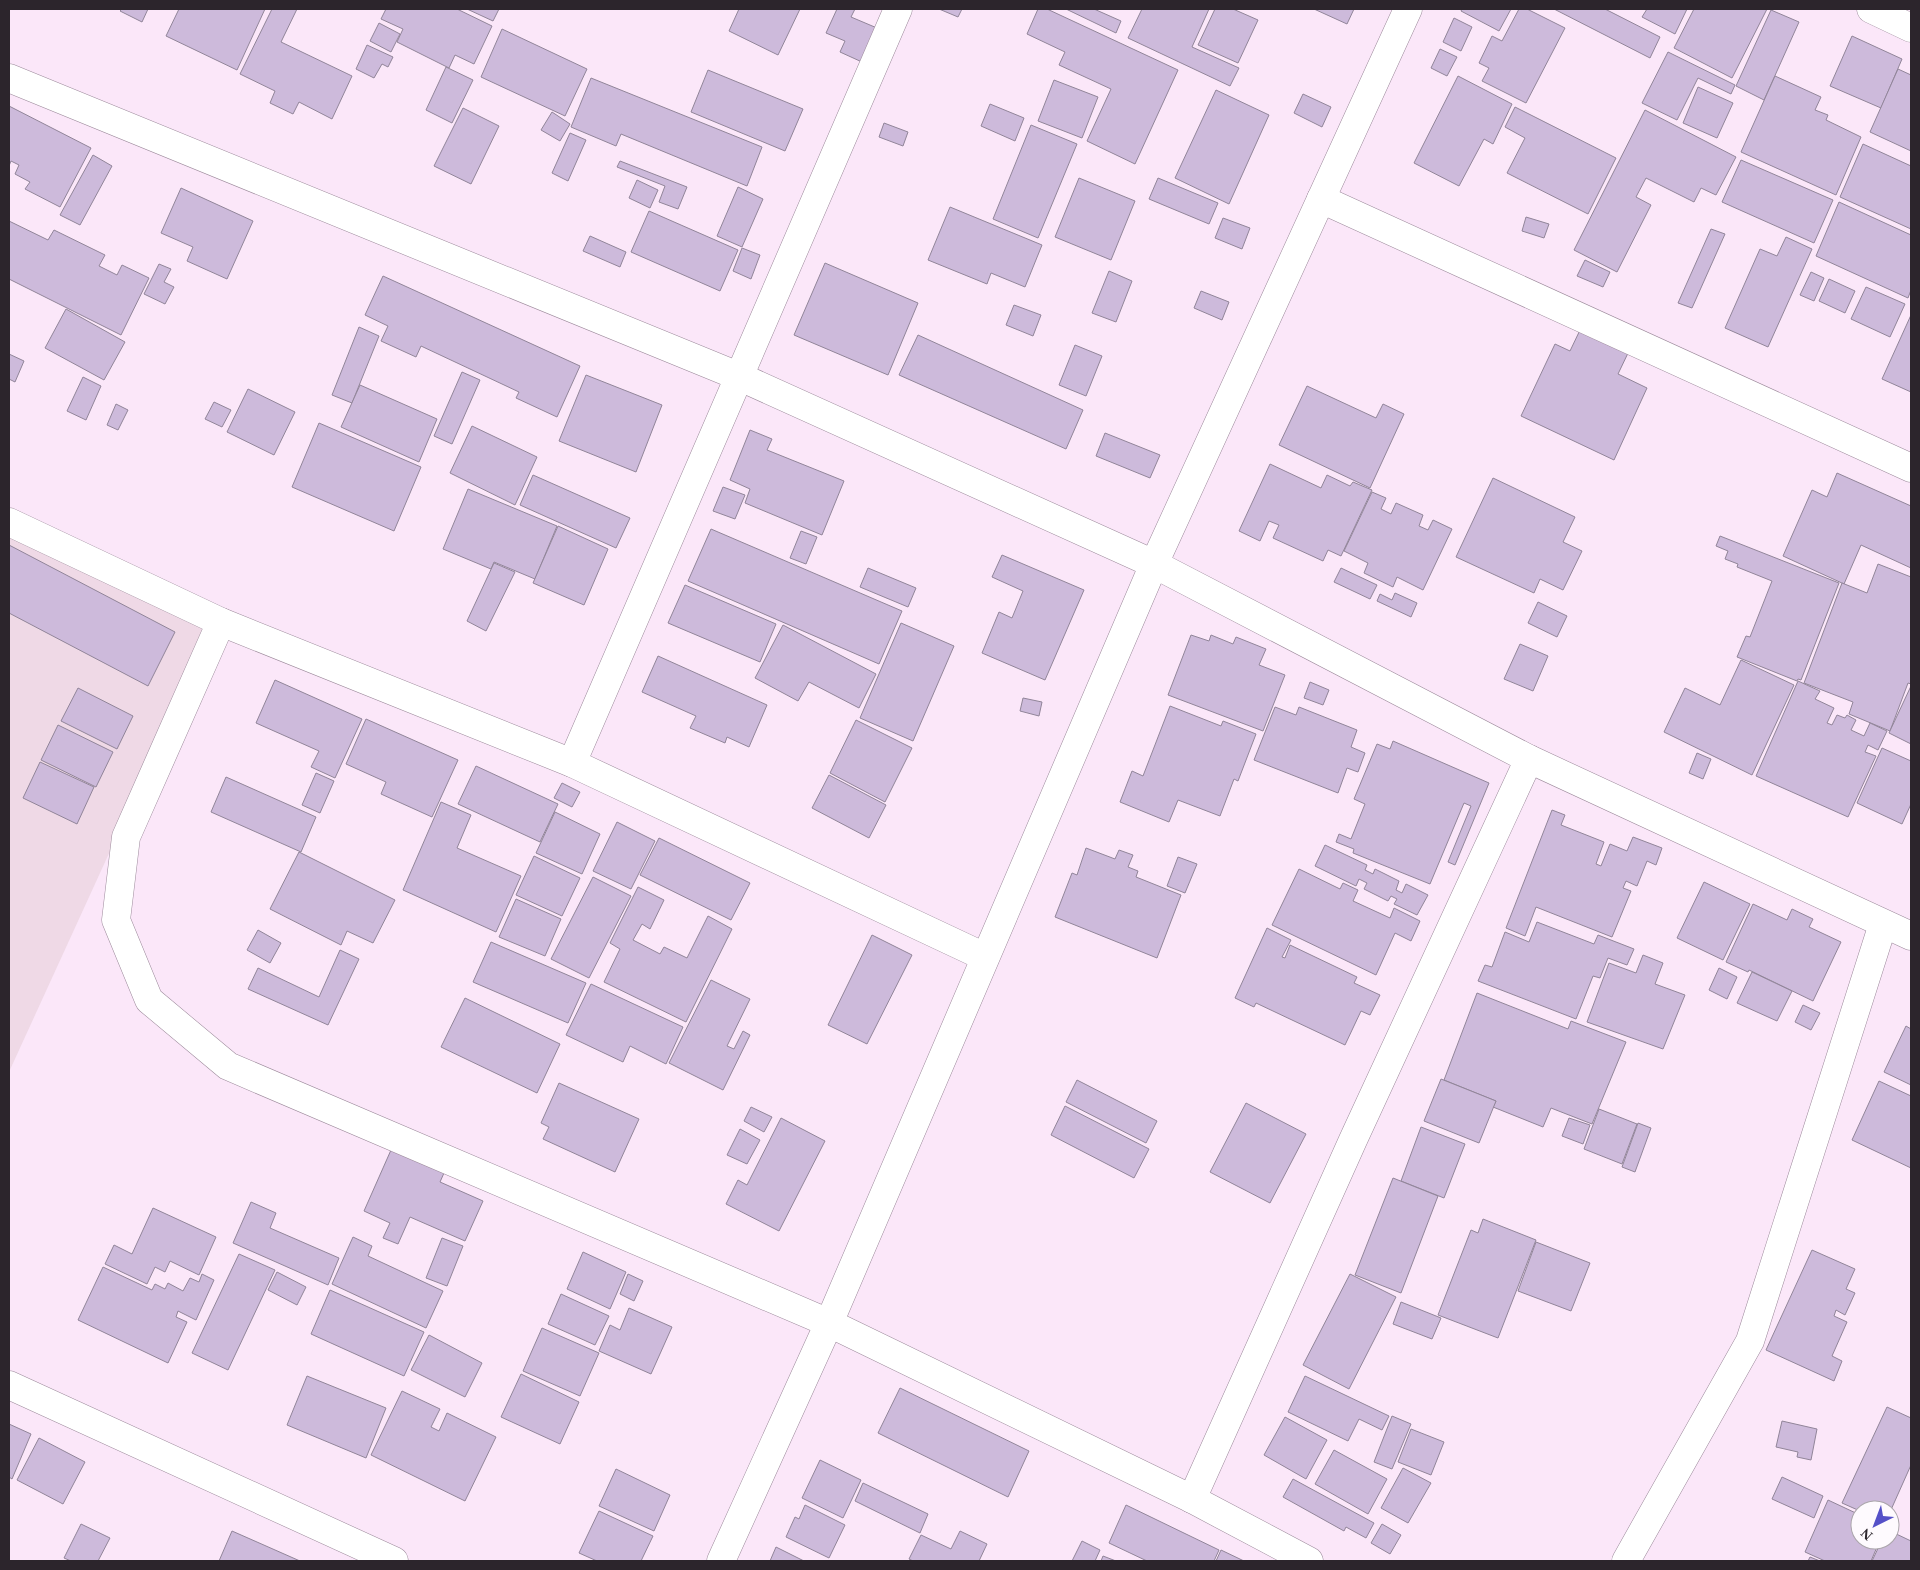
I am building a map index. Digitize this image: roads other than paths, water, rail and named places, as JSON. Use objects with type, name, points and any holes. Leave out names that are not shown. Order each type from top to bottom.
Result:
[{"type":"street","points":[[572,763],[898,9]]},
{"type":"street","points":[[721,1561],[829,1323],[1154,564],[1408,9]]},
{"type":"street","points":[[1871,9],[1911,28]]},
{"type":"street","points":[[9,78],[738,376],[1154,564],[1528,759],[1911,936]]},
{"type":"street","points":[[1321,199],[1911,468]]},
{"type":"street","points":[[9,522],[221,622],[572,763],[985,957]]},
{"type":"street","points":[[221,622],[126,837],[116,920],[149,1000],[228,1066],[829,1323],[1192,1499],[1309,1561]]},
{"type":"street","points":[[1192,1499],[1357,1131],[1528,759]]},
{"type":"street","points":[[1626,1561],[1750,1341],[1883,924]]},
{"type":"street","points":[[9,1385],[394,1561]]}]
